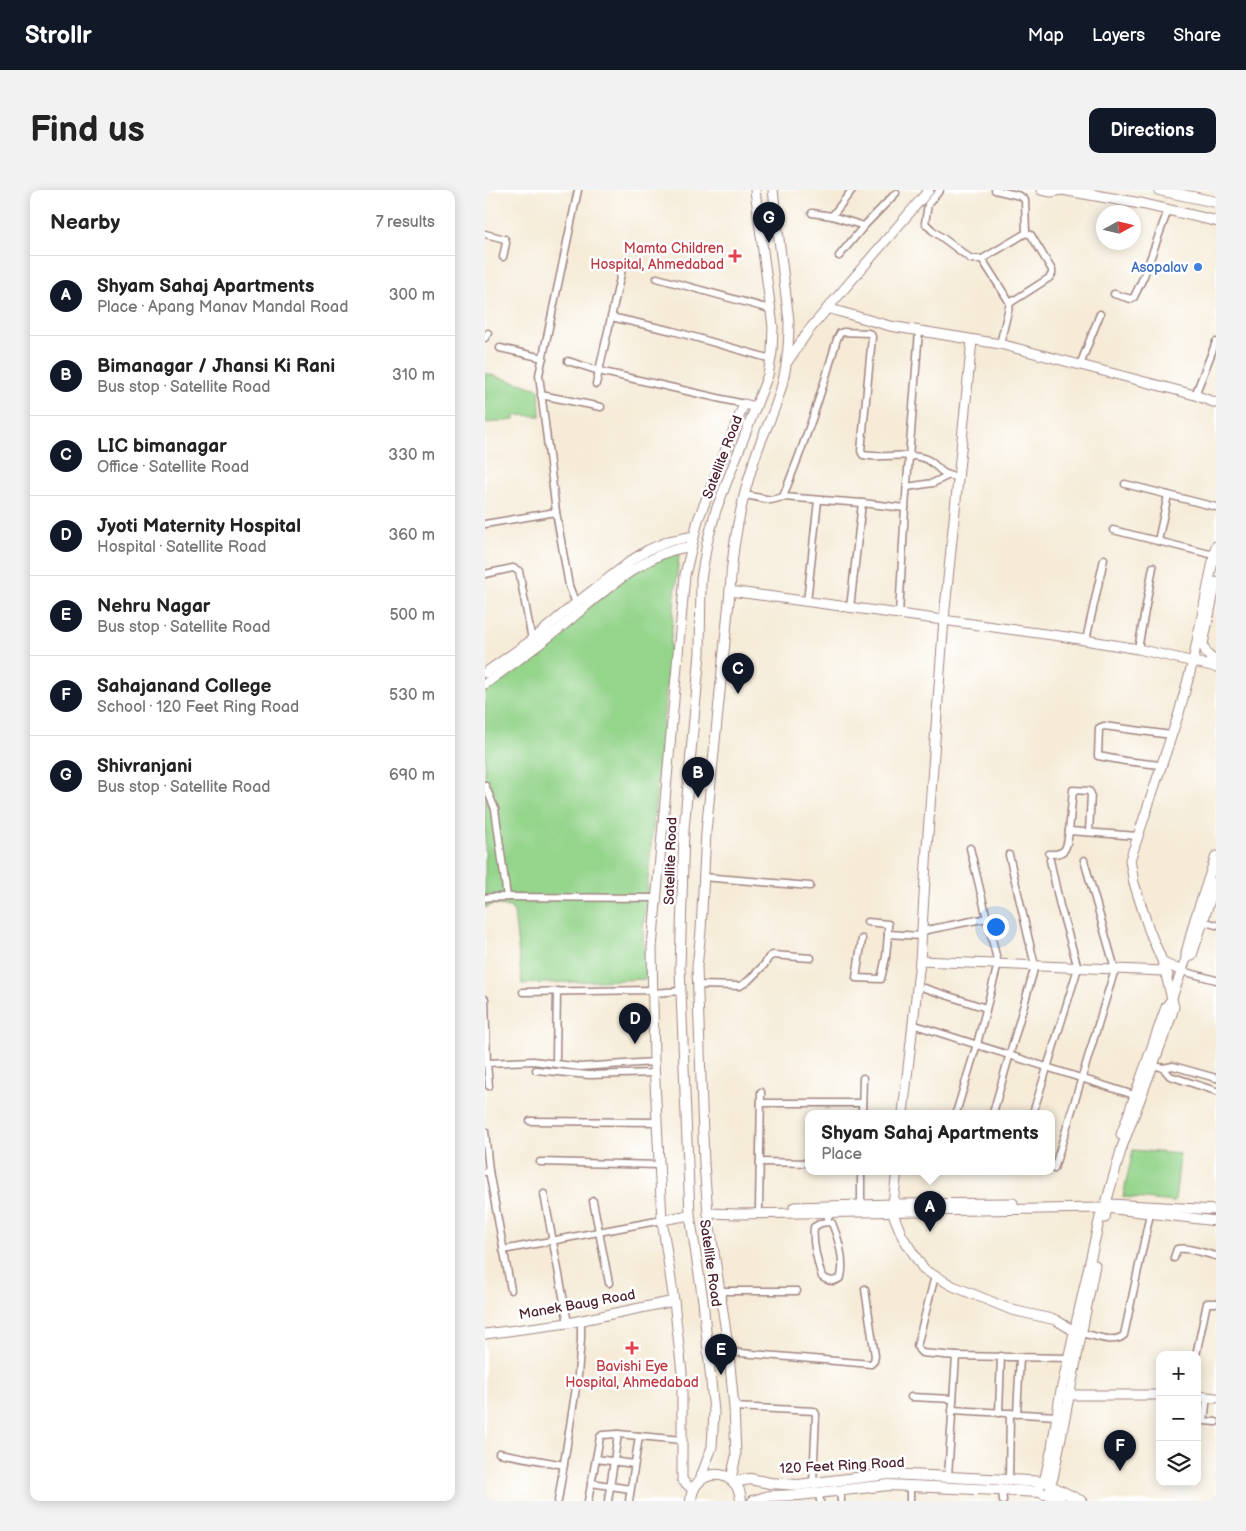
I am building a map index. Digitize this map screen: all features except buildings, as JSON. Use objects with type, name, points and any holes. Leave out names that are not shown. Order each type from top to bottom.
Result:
[{"type":"main road","points":[[1064,190],[1216,220]]},
{"type":"main road","points":[[1159,190],[1216,202]]},
{"type":"main road","name":"120 Feet Ring Road","points":[[692,1494],[708,1476],[714,1475],[720,1475],[732,1481],[750,1479],[798,1485],[889,1474],[1009,1480],[1081,1501]]},
{"type":"main road","points":[[732,1481],[740,1492],[741,1501]]},
{"type":"main road","name":"120 Feet Ring Road","points":[[753,1501],[769,1496],[841,1496],[889,1485],[910,1485],[1002,1490],[1045,1489],[1060,1501]]},
{"type":"street","points":[[578,607],[569,586],[556,512],[539,375],[579,190]]},
{"type":"street","points":[[833,216],[852,190]]},
{"type":"street","points":[[786,364],[809,330],[827,308],[929,190]]},
{"type":"street","points":[[940,190],[929,202],[925,223],[971,259],[982,260],[1025,233]]},
{"type":"street","points":[[995,190],[1020,196],[1025,200],[1025,233]]},
{"type":"street","points":[[1041,190],[1051,192],[1064,190]]},
{"type":"street","name":"Satellite Road","points":[[692,1494],[712,1447],[714,1412],[703,1301],[690,1215],[680,968],[684,830],[701,653],[701,580],[707,543],[716,510],[768,375],[771,359],[773,327],[755,191]]},
{"type":"street","name":"Satellite Road","points":[[732,1481],[736,1456],[734,1407],[721,1290],[708,1213],[704,1164],[697,967],[718,702],[736,532],[753,463],[780,393],[789,341],[789,320],[773,191]]},
{"type":"street","points":[[839,256],[864,226],[896,194]]},
{"type":"street","points":[[1115,294],[1131,299],[1134,297],[1144,276],[1167,210]]},
{"type":"street","points":[[812,213],[833,216],[864,226]]},
{"type":"street","points":[[1000,344],[1010,303],[1049,278],[1052,274],[1052,270],[1031,235],[1025,233]]},
{"type":"street","points":[[485,234],[505,239],[503,257]]},
{"type":"street","points":[[982,260],[1010,303]]},
{"type":"street","points":[[596,384],[622,269]]},
{"type":"street","points":[[657,278],[770,308]]},
{"type":"street","points":[[827,308],[890,326],[1000,344],[1195,395],[1216,403]]},
{"type":"street","points":[[1080,365],[1100,314]]},
{"type":"street","points":[[611,317],[673,331],[771,359]]},
{"type":"street","points":[[789,320],[792,328],[796,331],[809,330]]},
{"type":"street","points":[[899,614],[919,331]]},
{"type":"street","points":[[783,497],[814,416],[840,333],[868,333],[872,337],[861,451],[863,454],[926,458],[947,476]]},
{"type":"street","points":[[903,1110],[920,961],[944,620],[972,340]]},
{"type":"street","points":[[1195,395],[1216,342]]},
{"type":"street","points":[[500,348],[543,358]]},
{"type":"street","points":[[568,361],[599,371],[756,407]]},
{"type":"street","points":[[541,395],[601,406]]},
{"type":"street","points":[[692,1494],[682,1480],[682,1372],[662,1220],[654,1062],[652,948],[685,579],[691,547],[704,504],[744,404]]},
{"type":"street","points":[[907,486],[933,484],[947,476],[957,476]]},
{"type":"street","points":[[1125,484],[1216,507]]},
{"type":"street","points":[[745,495],[771,500],[783,497],[862,502],[905,508]]},
{"type":"street","points":[[1158,541],[1168,495]]},
{"type":"street","points":[[807,602],[818,500]]},
{"type":"street","points":[[850,608],[862,502]]},
{"type":"street","points":[[485,524],[556,512]]},
{"type":"street","points":[[1113,530],[1158,541],[1215,550],[1193,660],[1171,736],[1130,860],[1133,883],[1164,967],[1174,1006],[1153,1065],[1137,1096]]},
{"type":"street","points":[[485,684],[538,646],[606,579],[648,550],[669,541],[694,536]]},
{"type":"street","points":[[485,673],[578,607],[656,556],[676,548],[691,547]]},
{"type":"street","points":[[1086,640],[1104,558]]},
{"type":"street","points":[[485,574],[513,568],[519,571],[531,640]]},
{"type":"street","points":[[1138,649],[1153,568]]},
{"type":"street","points":[[685,579],[701,580]]},
{"type":"street","points":[[1216,582],[1203,644],[1205,652],[1216,660]]},
{"type":"street","points":[[730,591],[1086,640],[1193,660],[1216,667]]},
{"type":"street","points":[[1193,660],[1205,652]]},
{"type":"street","points":[[1160,765],[1098,756],[1099,728],[1104,726],[1171,736]]},
{"type":"street","points":[[485,785],[495,809],[507,897]]},
{"type":"street","points":[[1034,1110],[1078,968],[1060,906],[1049,857],[1059,855],[1067,846],[1071,793],[1073,790],[1089,792],[1091,794],[1089,832]]},
{"type":"street","points":[[1069,831],[1138,836]]},
{"type":"street","points":[[957,1110],[998,964],[970,848]]},
{"type":"street","points":[[994,1110],[1035,966],[1009,855]]},
{"type":"street","points":[[1199,920],[1216,856]]},
{"type":"street","points":[[1055,1165],[1115,969],[1084,860]]},
{"type":"street","points":[[703,877],[810,886]]},
{"type":"street","points":[[1045,1489],[1057,1416],[1065,1395],[1104,1205],[1166,1007],[1171,1000],[1186,959],[1185,953],[1216,882]]},
{"type":"street","points":[[485,898],[656,898]]},
{"type":"street","points":[[888,934],[922,933],[987,918]]},
{"type":"street","points":[[1199,920],[1216,925]]},
{"type":"street","points":[[861,939],[856,978],[881,980],[886,957],[888,924],[867,922]]},
{"type":"street","points":[[698,985],[740,986],[748,981],[773,955],[811,958]]},
{"type":"street","points":[[920,961],[1115,969],[1164,967],[1216,980]]},
{"type":"street","points":[[1164,967],[1177,984]]},
{"type":"street","points":[[924,988],[986,1008]]},
{"type":"street","points":[[556,1058],[557,991]]},
{"type":"street","points":[[523,992],[681,991]]},
{"type":"street","points":[[485,999],[486,1063],[489,1086]]},
{"type":"street","points":[[912,1024],[1137,1096]]},
{"type":"street","points":[[486,1063],[533,1060],[580,1067],[654,1062]]},
{"type":"street","points":[[1153,1065],[1163,1068],[1173,1066],[1216,1078]]},
{"type":"street","points":[[1163,1068],[1170,1076],[1216,1091]]},
{"type":"street","points":[[536,1070],[589,1075],[655,1073]]},
{"type":"street","points":[[862,1110],[863,1078]]},
{"type":"street","points":[[759,1208],[761,1092]]},
{"type":"street","points":[[761,1104],[862,1103]]},
{"type":"street","points":[[529,1121],[657,1122]]},
{"type":"street","points":[[485,1132],[487,1172],[511,1290]]},
{"type":"street","points":[[540,1162],[659,1165]]},
{"type":"street","points":[[760,1162],[805,1162]]},
{"type":"street","points":[[861,1175],[861,1208]]},
{"type":"street","points":[[896,1175],[892,1207],[902,1236],[924,1270],[953,1286],[1012,1310],[1056,1320],[1078,1332],[1114,1340],[1120,1339],[1124,1335],[1150,1214]]},
{"type":"street","points":[[544,1194],[568,1323]]},
{"type":"street","points":[[593,1201],[609,1283]]},
{"type":"street","points":[[732,1213],[737,1209],[759,1208],[1104,1205],[1216,1210]]},
{"type":"street","points":[[1104,1205],[1150,1214],[1216,1221]]},
{"type":"street","points":[[708,1213],[828,1218],[837,1234],[842,1261],[841,1277],[838,1280],[829,1281],[822,1277],[817,1263],[813,1234],[814,1227],[828,1218],[861,1208]]},
{"type":"street","points":[[503,1250],[690,1215]]},
{"type":"street","points":[[1174,1258],[1177,1250],[1180,1248],[1216,1256]]},
{"type":"street","points":[[935,1276],[917,1346],[922,1353],[956,1356],[1069,1358]]},
{"type":"street","points":[[729,1352],[871,1364],[875,1356],[865,1289]]},
{"type":"street","points":[[721,1290],[797,1291]]},
{"type":"street","name":"Manek Baug Road","points":[[485,1334],[568,1323],[674,1301]]},
{"type":"street","points":[[1197,1351],[1207,1303],[1216,1303]]},
{"type":"street","points":[[558,1501],[577,1375],[581,1320]]},
{"type":"street","points":[[1045,1489],[1053,1478],[1069,1358],[1078,1332]]},
{"type":"street","points":[[948,1476],[956,1356]]},
{"type":"street","points":[[999,1413],[1001,1356]]},
{"type":"street","points":[[1009,1480],[1020,1357]]},
{"type":"street","points":[[1065,1395],[1156,1395]]},
{"type":"street","points":[[911,1397],[953,1398]]},
{"type":"street","points":[[1210,1397],[1201,1420],[1216,1422]]},
{"type":"street","points":[[734,1407],[814,1411],[816,1414],[813,1483]]},
{"type":"street","points":[[952,1410],[1057,1416]]},
{"type":"street","points":[[588,1501],[602,1435],[618,1434],[682,1440]]},
{"type":"street","points":[[608,1501],[618,1434]]},
{"type":"street","points":[[629,1501],[639,1436]]},
{"type":"street","points":[[499,1453],[564,1465]]},
{"type":"street","points":[[596,1458],[634,1464]]},
{"type":"street","points":[[591,1483],[630,1489]]},
{"type":"street","points":[[910,1485],[910,1501]]},
{"type":"street","points":[[1002,1490],[1003,1501]]},
{"type":"green space","points":[[485,373],[539,389],[540,416],[515,415],[515,420],[485,423]]},
{"type":"green space","points":[[680,544],[643,931],[646,979],[522,984],[514,912],[510,907],[493,904],[485,908],[485,677],[508,663],[637,562],[662,548]]},
{"type":"green space","points":[[1133,1150],[1180,1154],[1175,1202],[1123,1197]]},
{"type":"place","name":"Shivranjani","points":[[769,243]]},
{"type":"place","name":"Mamta Children Hospital, Ahmedabad","points":[[735,256]]},
{"type":"place","name":"Asopalav","points":[[1198,267]]},
{"type":"place","name":"LIC bimanagar","points":[[738,694]]},
{"type":"place","name":"Bimanagar / Jhansi Ki Rani","points":[[698,798]]},
{"type":"place","name":"Jyoti Maternity Hospital","points":[[635,1044]]},
{"type":"place","name":"Shyam Sahaj Apartments","points":[[930,1232]]},
{"type":"place","name":"Bavishi Eye Hospital, Ahmedabad","points":[[632,1348]]},
{"type":"place","name":"Nehru Nagar","points":[[721,1375]]},
{"type":"place","name":"Sahajanand College","points":[[1120,1471]]}]
